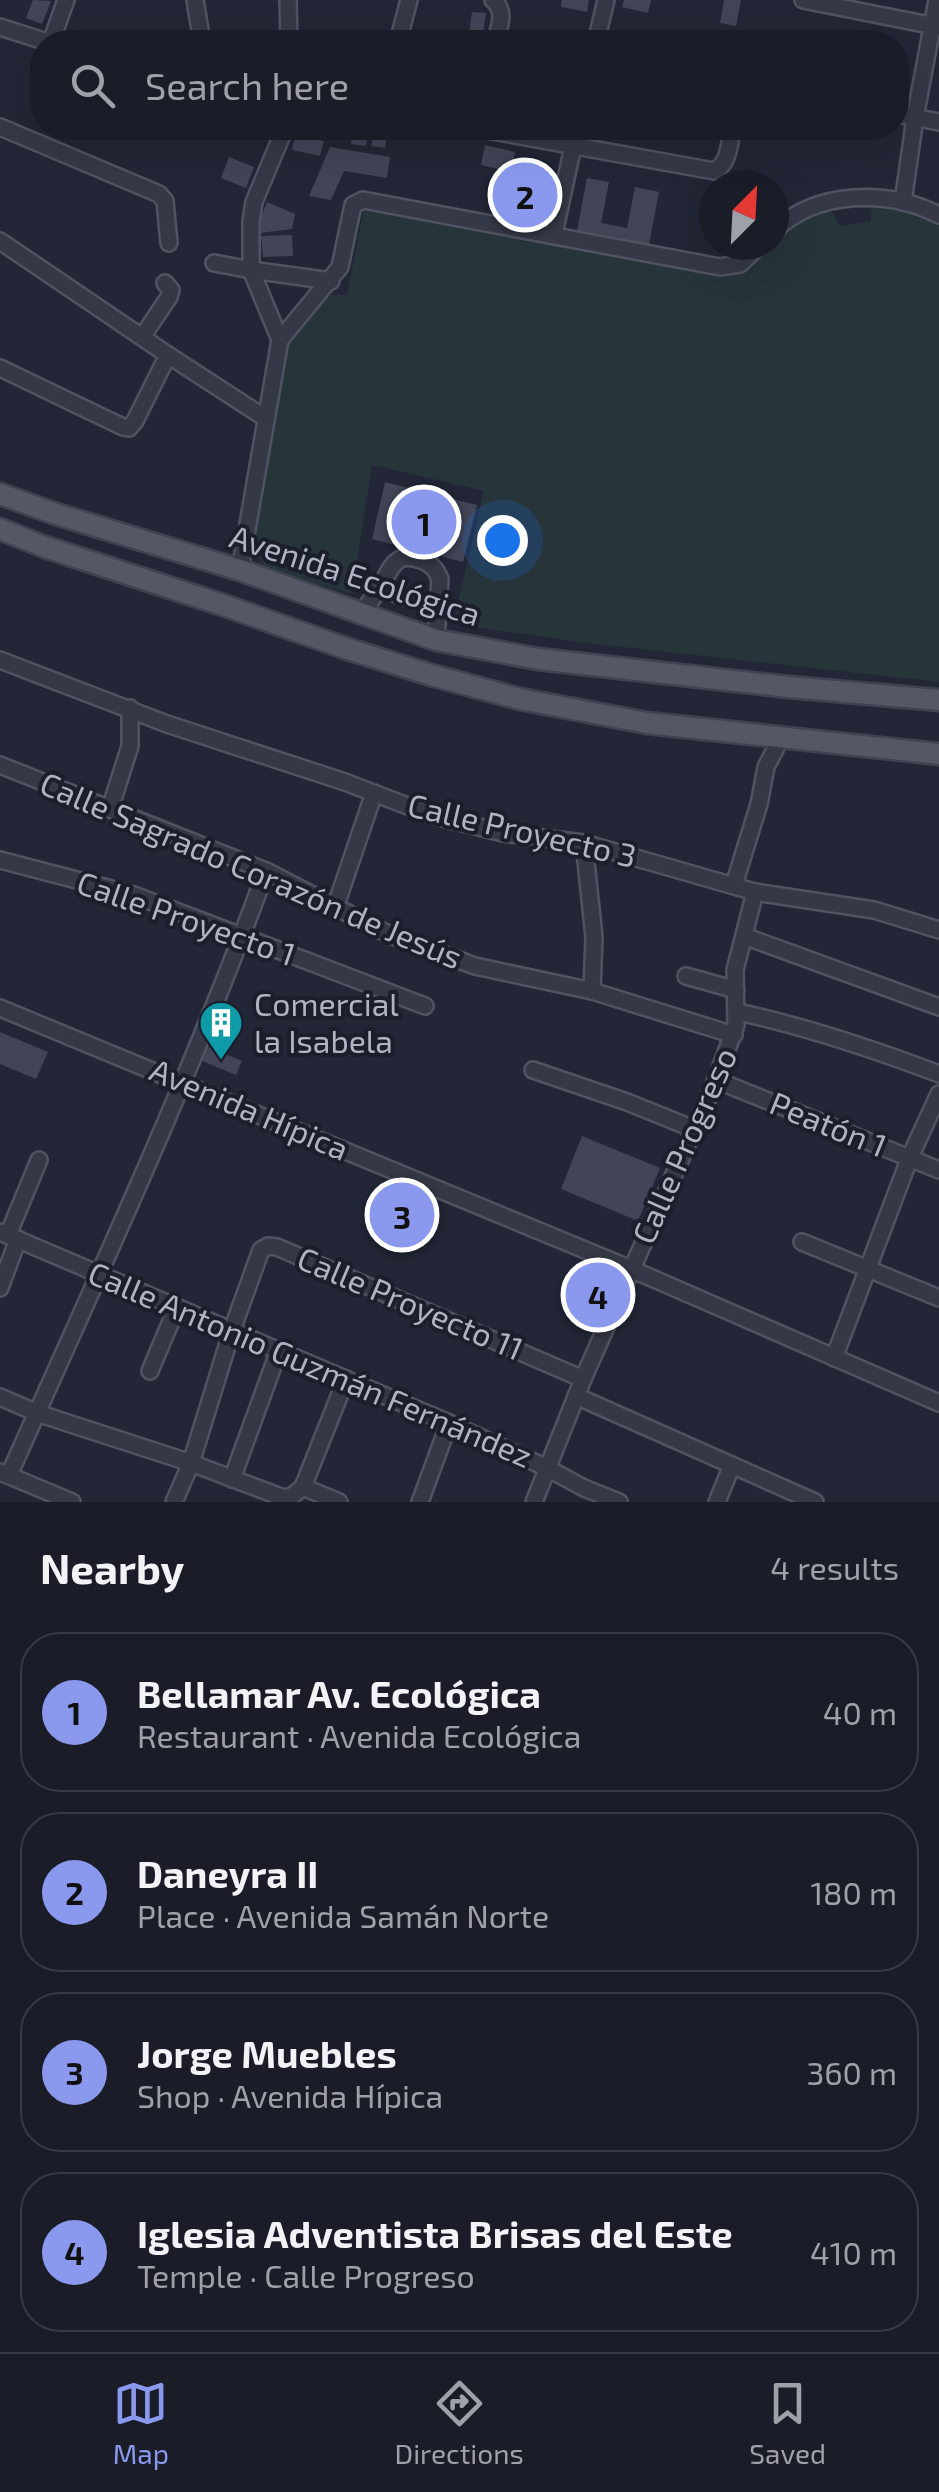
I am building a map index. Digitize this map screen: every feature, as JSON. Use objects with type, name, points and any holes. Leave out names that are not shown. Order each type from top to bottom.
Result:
[{"type":"main road","name":"Avenida Ecológica","points":[[0,494],[240,570],[436,640],[538,658],[939,700]]},
{"type":"main road","points":[[0,529],[431,675],[520,699],[647,724],[939,754]]},
{"type":"street","points":[[54,30],[66,0]]},
{"type":"street","points":[[195,0],[200,30]]},
{"type":"street","points":[[288,0],[288,30]]},
{"type":"street","points":[[401,30],[409,0]]},
{"type":"street","points":[[494,0],[502,12],[498,30]]},
{"type":"street","points":[[599,30],[606,0]]},
{"type":"street","points":[[803,0],[936,27]]},
{"type":"street","points":[[903,202],[938,0]]},
{"type":"street","points":[[0,27],[30,36]]},
{"type":"street","points":[[909,117],[939,122]]},
{"type":"street","points":[[0,127],[30,140]]},
{"type":"street","points":[[31,140],[159,194],[165,201],[169,243]]},
{"type":"street","points":[[280,140],[254,202],[251,270],[280,340]]},
{"type":"street","points":[[540,140],[714,171],[725,162],[730,140]]},
{"type":"street","points":[[554,234],[574,140]]},
{"type":"street","points":[[789,222],[810,208],[844,198],[872,196],[924,207],[939,215]]},
{"type":"street","points":[[240,570],[280,340],[340,268],[353,205],[363,200],[720,267],[744,260]]},
{"type":"street","points":[[0,241],[265,418]]},
{"type":"street","points":[[214,262],[331,281]]},
{"type":"street","points":[[142,337],[169,297],[171,290],[165,283]]},
{"type":"street","points":[[0,368],[129,428],[168,355]]},
{"type":"street","points":[[361,614],[393,564],[400,559],[423,561],[437,571],[440,579],[436,640]]},
{"type":"street","points":[[380,588],[437,608]]},
{"type":"street","name":"Calle Proyecto 3","points":[[0,660],[167,724],[431,815],[503,833],[584,843],[755,892],[884,912],[939,930]]},
{"type":"street","points":[[110,809],[130,746],[130,708]]},
{"type":"street","points":[[734,885],[766,767],[781,738]]},
{"type":"street","name":"Calle Sagrado Corazón de Jesús","points":[[0,765],[266,870],[388,934],[475,966],[592,991],[734,1035]]},
{"type":"street","points":[[335,908],[374,793]]},
{"type":"street","points":[[584,843],[594,937],[592,991]]},
{"type":"street","name":"Calle Proyecto 1","points":[[0,860],[134,895],[425,1006]]},
{"type":"street","points":[[72,1502],[4,1474],[99,1273],[266,870]]},
{"type":"street","name":"Calle Progreso","points":[[534,1502],[583,1379],[734,1035],[738,1012],[735,970],[755,892]]},
{"type":"street","points":[[744,936],[939,1007]]},
{"type":"street","points":[[686,976],[736,990]]},
{"type":"street","name":"Avenida Hípica","points":[[0,1008],[939,1403]]},
{"type":"street","points":[[738,1012],[864,1045],[939,1074]]},
{"type":"street","points":[[532,1070],[694,1129]]},
{"type":"street","name":"Peatón 1","points":[[716,1080],[939,1170]]},
{"type":"street","points":[[834,1358],[910,1157],[939,1094]]},
{"type":"street","points":[[0,1288],[9,1236],[39,1160]]},
{"type":"street","name":"Calle Antonio Guzmán Fernández","points":[[9,1236],[346,1379],[619,1502]]},
{"type":"street","points":[[802,1242],[939,1298]]},
{"type":"street","name":"Calle Proyecto 11","points":[[174,1502],[191,1463],[261,1250],[268,1246],[583,1379]]},
{"type":"street","points":[[150,1372],[177,1307]]},
{"type":"street","points":[[232,1479],[279,1350]]},
{"type":"street","points":[[0,1397],[36,1413],[284,1498],[303,1487],[346,1379]]},
{"type":"street","points":[[576,1396],[815,1502]]},
{"type":"street","points":[[420,1502],[449,1424]]},
{"type":"street","points":[[717,1502],[732,1465]]},
{"type":"street","points":[[303,1487],[339,1502]]},
{"type":"shaded area","points":[[871,202],[922,211],[939,221],[939,682],[586,643],[453,624],[484,491],[372,465],[352,594],[267,569],[254,553],[253,535],[290,343],[330,295],[347,295],[364,207],[724,275],[740,260],[789,260],[789,228],[803,220],[831,210],[840,226],[871,221]]},
{"type":"building","points":[[33,0],[51,1],[42,24],[26,18]]},
{"type":"building","points":[[562,0],[589,0],[587,12],[561,7]]},
{"type":"building","points":[[624,0],[651,0],[648,13],[622,7]]},
{"type":"building","points":[[724,0],[741,0],[736,26],[720,23]]},
{"type":"building","points":[[472,12],[486,13],[484,30],[470,30]]},
{"type":"building","points":[[294,140],[324,141],[320,156],[292,150]]},
{"type":"building","points":[[352,140],[367,140],[366,146],[351,144]]},
{"type":"building","points":[[372,140],[386,140],[385,148],[371,146]]},
{"type":"building","points":[[485,145],[515,152],[511,172],[481,165]]},
{"type":"building","points":[[330,147],[390,157],[387,178],[344,171],[331,200],[309,196]]},
{"type":"building","points":[[229,157],[254,167],[246,188],[221,178]]},
{"type":"building","points":[[587,178],[609,182],[601,223],[627,228],[635,187],[659,192],[648,249],[576,236]]},
{"type":"building","points":[[504,181],[550,189],[546,209],[500,201]]},
{"type":"building","points":[[267,202],[295,214],[292,229],[260,233],[259,221]]},
{"type":"building","points":[[292,235],[293,256],[263,257],[261,236]]},
{"type":"building","points":[[385,482],[477,505],[463,562],[372,539]]},
{"type":"building","points":[[0,1032],[48,1052],[36,1079],[0,1064]]},
{"type":"building","name":"Comercial la Isabela","points":[[206,1046],[242,1061],[236,1075],[200,1060]]},
{"type":"building","points":[[582,1136],[660,1168],[638,1221],[561,1189]]},
{"type":"building","points":[[396,1194],[437,1211],[428,1232],[413,1226],[405,1245],[379,1235]]},
{"type":"building","points":[[595,1272],[612,1279],[606,1293],[589,1286]]},
{"type":"place","name":"Daneyra II","points":[[525,195]]},
{"type":"place","name":"Bellamar Av. Ecológica","points":[[424,522]]},
{"type":"place","name":"Comercial la Isabela","points":[[221,1061]]},
{"type":"place","name":"Jorge Muebles","points":[[402,1215]]},
{"type":"place","name":"Iglesia Adventista Brisas del Este","points":[[598,1295]]}]
